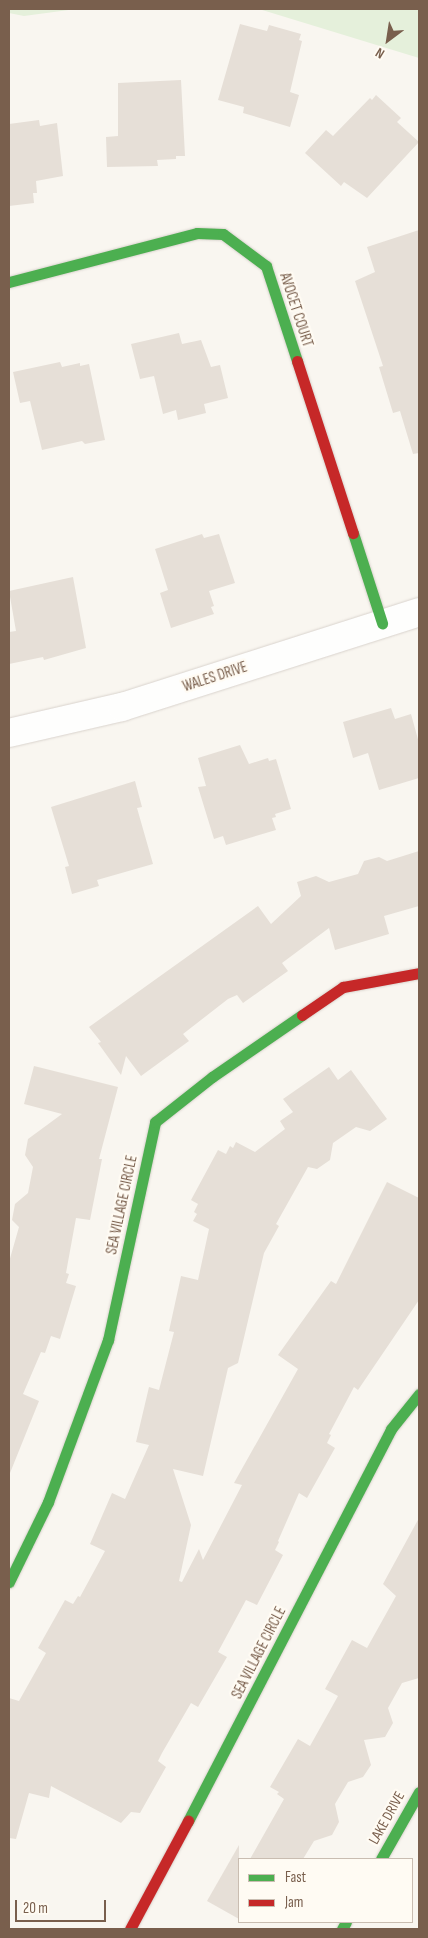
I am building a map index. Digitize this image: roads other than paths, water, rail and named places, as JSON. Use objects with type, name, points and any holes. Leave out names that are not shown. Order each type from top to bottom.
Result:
[{"type":"street","name":"AVOCET COURT","points":[[9,282],[197,233],[223,234],[266,266],[382,623]]},
{"type":"street","name":"WALES DRIVE","points":[[9,733],[122,707],[419,612]]},
{"type":"street","name":"SEA VILLAGE CIRCLE","points":[[9,1582],[48,1502],[108,1340],[155,1122],[212,1077],[343,987],[419,973]]},
{"type":"street","name":"SEA VILLAGE CIRCLE","points":[[130,1929],[208,1784],[391,1429],[419,1394]]},
{"type":"street","name":"LAKE DRIVE","points":[[382,1858],[419,1792]]}]
